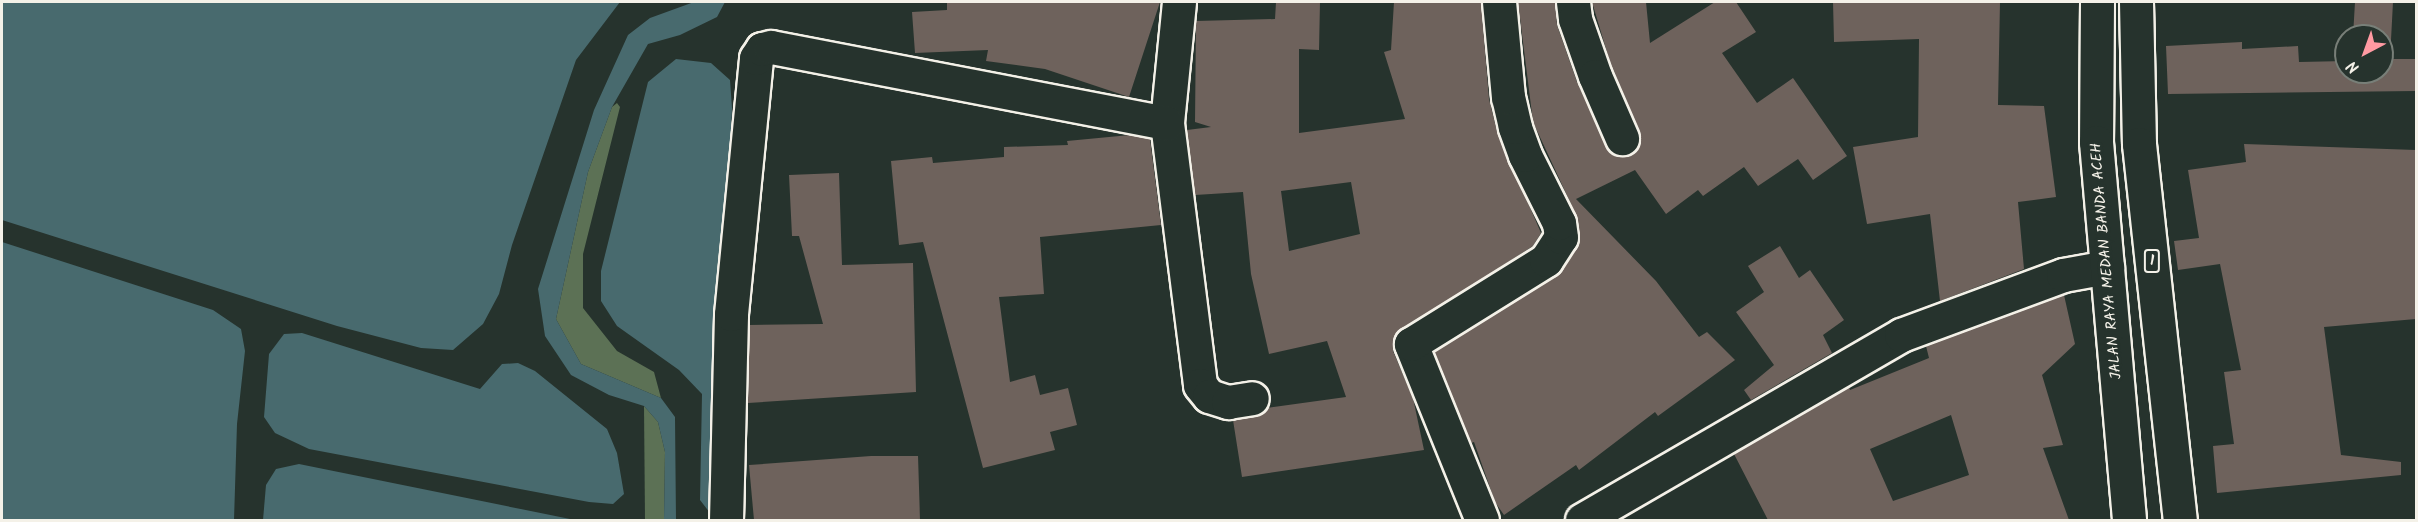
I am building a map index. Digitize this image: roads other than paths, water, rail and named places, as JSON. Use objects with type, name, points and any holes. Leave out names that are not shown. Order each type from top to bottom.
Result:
[{"type":"main road","points":[[1179,2],[1167,123],[1200,385],[1209,396],[1228,402],[1252,398]]},
{"type":"main road","points":[[1482,520],[1411,344],[1546,260],[1561,237],[1559,223],[1525,155],[1515,128],[1508,97],[1499,2]]},
{"type":"main road","points":[[1573,2],[1575,19],[1622,138]]},
{"type":"main road","name":"JALAN RAYA MEDAN BANDA ACEH","points":[[2097,2],[2096,142],[2129,520]]},
{"type":"main road","name":"1","points":[[2136,2],[2139,144],[2180,520]]},
{"type":"main road","points":[[726,520],[731,314],[756,58],[762,50],[771,47],[1167,123]]},
{"type":"main road","points":[[2096,142],[2139,144]]},
{"type":"main road","points":[[1582,520],[1901,335],[2063,275],[2107,267]]},
{"type":"water","points":[[2,2],[620,2],[576,60],[512,245],[499,294],[483,324],[453,350],[421,348],[337,326],[2,220]]},
{"type":"water","points":[[694,2],[725,2],[717,17],[680,35],[648,44],[612,107],[588,172],[556,319],[581,364],[661,398],[675,417],[676,520],[664,520],[665,452],[658,422],[644,406],[609,395],[571,375],[545,336],[538,289],[594,110],[628,35],[650,18]]},
{"type":"water","points":[[676,59],[711,63],[730,80],[732,108],[716,512],[710,513],[700,500],[702,394],[679,370],[617,326],[601,301],[601,271],[648,82]]},
{"type":"water","points":[[2,242],[213,310],[241,329],[245,351],[237,424],[234,520],[2,520]]},
{"type":"water","points":[[302,333],[480,389],[502,364],[518,363],[535,371],[607,429],[617,453],[624,494],[613,504],[589,502],[309,449],[275,433],[264,417],[269,354],[284,334]]},
{"type":"water","points":[[299,464],[575,520],[263,520],[266,485],[276,469]]}]
